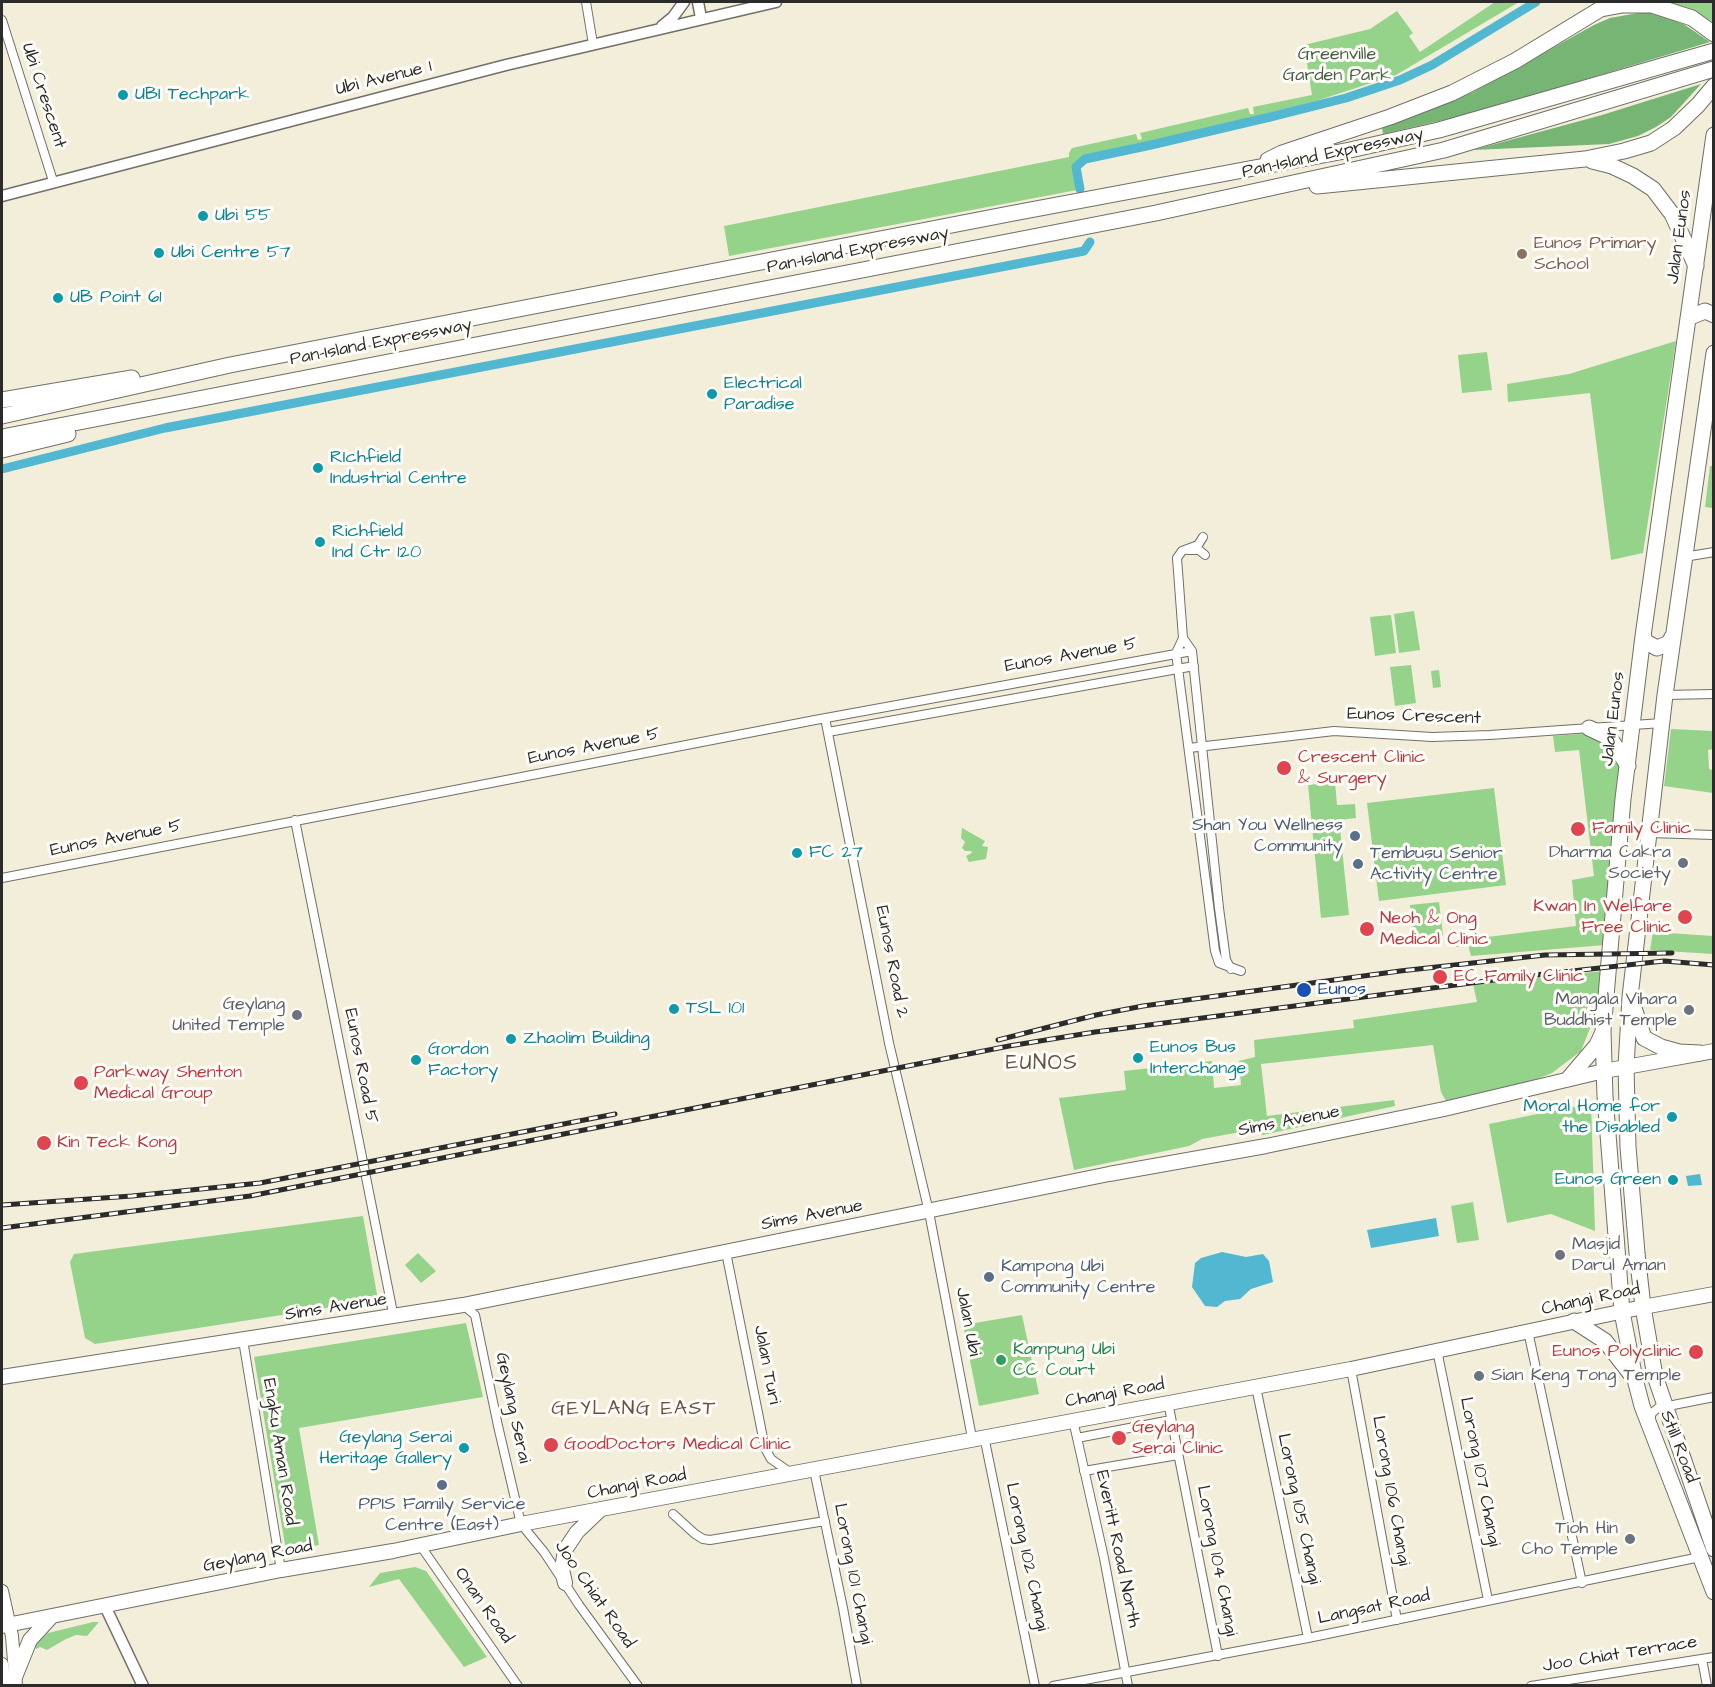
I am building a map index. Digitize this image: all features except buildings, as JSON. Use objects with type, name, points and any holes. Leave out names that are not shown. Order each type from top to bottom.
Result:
[{"type":"highway","points":[[1249,169],[1282,153],[1390,117],[1452,93],[1515,61],[1606,5],[1652,5],[1692,18],[1713,34]]},
{"type":"highway","name":"Pan-Island Expressway","points":[[2,416],[230,365],[1350,150],[1439,130],[1713,51]]},
{"type":"highway","name":"Pan-Island Expressway","points":[[2,437],[1040,236],[1257,191],[1444,150],[1713,69]]},
{"type":"highway","points":[[1257,191],[1586,159],[1624,152],[1651,143],[1674,128],[1698,105],[1713,86]]},
{"type":"highway","name":"Jalan Eunos","points":[[1622,1312],[1603,1031],[1628,766],[1643,636],[1713,135]]},
{"type":"highway","points":[[1586,159],[1612,165],[1653,189],[1672,214],[1696,266]]},
{"type":"highway","points":[[1688,318],[1705,311],[1713,315]]},
{"type":"highway","points":[[1643,1307],[1631,1190],[1626,1067],[1630,997],[1672,637],[1683,557],[1709,408],[1713,353]]},
{"type":"highway","points":[[2,400],[230,365]]},
{"type":"highway","points":[[2,450],[72,433],[88,421]]},
{"type":"highway","points":[[1643,636],[1646,642],[1657,648],[1669,643],[1672,637]]},
{"type":"highway","points":[[1588,728],[1610,738],[1628,766]]},
{"type":"highway","points":[[1630,997],[1644,1038],[1661,1047],[1678,1052],[1707,1052]]},
{"type":"highway","points":[[1569,1078],[1597,1045],[1603,1031]]},
{"type":"highway","name":"Still Road","points":[[1643,1307],[1655,1376],[1709,1525],[1713,1549]]},
{"type":"highway","name":"Still Road","points":[[1622,1312],[1635,1379],[1651,1432],[1713,1592]]},
{"type":"highway","points":[[1574,1321],[1605,1341],[1635,1379]]},
{"type":"highway","points":[[1651,1432],[1656,1434],[1662,1429],[1673,1430]]},
{"type":"main road","name":"Sims Avenue","points":[[2,1377],[394,1318],[463,1305],[1109,1174],[1331,1133],[1462,1105],[1569,1078],[1707,1052]]},
{"type":"main road","name":"Changi Road","points":[[521,1524],[1351,1369],[1713,1294]]},
{"type":"main road","points":[[565,1583],[562,1569],[565,1550],[577,1532],[600,1510]]},
{"type":"main road","name":"Geylang Road","points":[[5,1625],[521,1524]]},
{"type":"main road","points":[[2,1591],[5,1625],[12,1636],[8,1681]]},
{"type":"main road","points":[[8,1681],[30,1640],[52,1616]]},
{"type":"main road","points":[[2,1664],[8,1681]]},
{"type":"street","points":[[586,2],[594,44]]},
{"type":"street","points":[[660,28],[673,17],[684,2]]},
{"type":"street","points":[[698,2],[701,18]]},
{"type":"street","points":[[725,2],[747,7]]},
{"type":"street","name":"Ubi Avenue 1","points":[[2,196],[594,44],[776,2]]},
{"type":"street","name":"Ubi Crescent","points":[[2,20],[54,181]]},
{"type":"street","points":[[1203,537],[1198,544],[1178,555],[1183,638],[1176,653],[1215,951],[1219,963],[1241,971]]},
{"type":"street","points":[[1184,550],[1199,550],[1205,555]]},
{"type":"street","points":[[1683,557],[1713,552]]},
{"type":"street","points":[[1183,638],[1192,651],[1220,916],[1226,960],[1231,969]]},
{"type":"street","name":"Eunos Avenue 5","points":[[2,878],[825,718],[1192,651]]},
{"type":"street","name":"Eunos Avenue 5","points":[[828,732],[1194,666]]},
{"type":"street","points":[[1665,694],[1713,694]]},
{"type":"street","name":"Eunos Road 2","points":[[825,718],[889,1043],[928,1212]]},
{"type":"street","name":"Eunos Crescent","points":[[1189,748],[1334,731],[1432,737],[1662,723]]},
{"type":"street","name":"Eunos Road 5","points":[[296,820],[394,1318]]},
{"type":"street","points":[[1649,832],[1713,836]]},
{"type":"street","name":"Jalan Ubi","points":[[928,1212],[978,1437]]},
{"type":"street","name":"Jalan Turi","points":[[726,1252],[765,1448],[771,1459],[791,1474]]},
{"type":"street","name":"Geylang Serai","points":[[463,1305],[475,1315],[521,1524]]},
{"type":"street","points":[[1528,1331],[1582,1583]]},
{"type":"street","name":"Engku Aman Road","points":[[243,1340],[281,1570]]},
{"type":"street","name":"Lorong 107 Changi","points":[[1437,1350],[1488,1600]]},
{"type":"street","name":"Lorong 106 Changi","points":[[1351,1369],[1397,1620]]},
{"type":"street","name":"Lorong 105 Changi","points":[[1256,1387],[1308,1638]]},
{"type":"street","points":[[1651,1432],[1654,1410],[1713,1397]]},
{"type":"street","name":"Lorong 104 Changi","points":[[1168,1402],[1218,1656]]},
{"type":"street","name":"Everitt Road North","points":[[1073,1420],[1128,1686]]},
{"type":"street","points":[[1077,1438],[1171,1420]]},
{"type":"street","name":"Lorong 102 Changi","points":[[978,1437],[1000,1513],[1035,1686]]},
{"type":"street","points":[[1084,1471],[1178,1455]]},
{"type":"street","name":"Lorong 101 Changi","points":[[814,1470],[857,1686]]},
{"type":"street","points":[[673,1514],[694,1534],[710,1540],[825,1521]]},
{"type":"street","name":"Joo Chiat Road","points":[[521,1524],[638,1686]]},
{"type":"street","name":"Onan Road","points":[[420,1545],[518,1686]]},
{"type":"street","name":"Langsat Road","points":[[1053,1686],[1218,1656],[1700,1557]]},
{"type":"street","points":[[105,1606],[143,1686]]},
{"type":"street","name":"Joo Chiat Terrace","points":[[1531,1686],[1713,1657]]},
{"type":"street","points":[[1702,1659],[1707,1686]]},
{"type":"green space","name":"Greenville Garden Park","points":[[1495,2],[1519,2],[1396,75],[1316,101],[1160,140],[1083,156],[1073,165],[1077,190],[729,256],[724,226],[1069,157],[1072,148],[1136,134],[1138,140],[1142,139],[1140,133],[1248,108],[1250,114],[1254,114],[1253,107],[1312,95],[1304,45],[1370,29],[1397,11],[1413,33],[1409,36],[1420,52]]},
{"type":"green space","points":[[1661,2],[1713,2],[1713,22],[1705,18]]},
{"type":"green space","points":[[1652,13],[1667,17],[1685,25],[1710,42],[1470,114],[1383,134],[1382,127],[1473,92],[1594,25],[1610,18]]},
{"type":"green space","points":[[1701,84],[1671,117],[1638,136],[1609,144],[1473,150],[1602,115]]},
{"type":"green space","points":[[1676,341],[1643,553],[1611,560],[1590,393],[1508,402],[1507,384],[1569,374]]},
{"type":"green space","points":[[1487,352],[1492,390],[1462,393],[1458,355]]},
{"type":"green space","points":[[1710,466],[1713,466],[1713,508],[1705,507]]},
{"type":"green space","points":[[1414,611],[1420,650],[1399,653],[1394,614]]},
{"type":"green space","points":[[1391,615],[1396,653],[1375,656],[1370,617]]},
{"type":"green space","points":[[1411,665],[1416,703],[1395,706],[1390,667]]},
{"type":"green space","points":[[1439,670],[1441,687],[1433,688],[1431,671]]},
{"type":"green space","points":[[1671,729],[1713,731],[1713,749],[1708,750],[1709,769],[1713,770],[1713,793],[1664,786]]},
{"type":"green space","points":[[1592,733],[1601,736],[1620,764],[1605,945],[1471,956],[1468,945],[1456,947],[1455,941],[1576,926],[1572,880],[1594,876],[1579,750],[1555,752],[1553,736]]},
{"type":"green space","points":[[1335,782],[1337,805],[1355,804],[1356,818],[1339,820],[1349,915],[1321,918],[1308,785]]},
{"type":"green space","points":[[1494,788],[1506,885],[1379,901],[1367,803]]},
{"type":"green space","points":[[962,828],[985,841],[982,846],[988,847],[986,859],[969,862],[966,856],[972,853],[962,848],[965,842],[961,838]]},
{"type":"green space","points":[[1439,902],[1443,935],[1414,938],[1410,905]]},
{"type":"green space","points":[[1653,932],[1713,936],[1713,954],[1650,950]]},
{"type":"green space","points":[[1604,971],[1601,1000],[1581,1051],[1552,1073],[1522,1085],[1446,1101],[1441,1092],[1433,1045],[1261,1064],[1267,1116],[1394,1100],[1395,1106],[1263,1135],[1252,1130],[1202,1139],[1189,1146],[1074,1170],[1059,1098],[1126,1090],[1124,1071],[1212,1061],[1214,1088],[1241,1085],[1239,1061],[1255,1057],[1254,1040],[1354,1028],[1353,1020],[1477,1002],[1473,984]]},
{"type":"green space","points":[[1591,1103],[1595,1231],[1551,1214],[1507,1223],[1489,1124]]},
{"type":"green space","points":[[1473,1202],[1479,1240],[1457,1243],[1451,1206]]},
{"type":"green space","points":[[363,1216],[378,1300],[95,1344],[85,1338],[70,1262],[74,1254]]},
{"type":"green space","points":[[418,1253],[436,1271],[421,1283],[405,1265]]},
{"type":"green space","name":"Kampung Ubi CC Court","points":[[1022,1315],[1039,1394],[979,1406],[963,1325]]},
{"type":"green space","points":[[466,1323],[483,1397],[299,1428],[319,1545],[286,1551],[254,1357]]},
{"type":"green space","points":[[415,1567],[426,1571],[487,1657],[464,1667],[399,1579],[369,1587],[380,1573]]},
{"type":"green space","points":[[99,1622],[87,1636],[76,1635],[47,1650],[40,1647],[36,1649],[34,1645],[48,1633]]},
{"type":"water","points":[[1700,1174],[1702,1185],[1688,1186],[1686,1176]]},
{"type":"water","points":[[1436,1218],[1439,1236],[1371,1248],[1367,1230]]},
{"type":"water","points":[[1222,1252],[1246,1257],[1263,1254],[1269,1261],[1273,1282],[1251,1289],[1240,1299],[1225,1301],[1217,1307],[1205,1306],[1192,1287],[1195,1263],[1201,1258]]},
{"type":"waterway","points":[[1080,189],[1076,167],[1085,159],[1346,98],[1400,80],[1432,65],[1536,2]]},
{"type":"waterway","points":[[2,469],[165,428],[1084,251],[1090,242]]},
{"type":"railway","points":[[998,1040],[1096,1015],[1143,1006],[1400,971],[1545,955],[1672,953]]},
{"type":"railway","points":[[2,1228],[250,1196],[1009,1046],[1095,1032],[1517,977],[1664,961],[1714,965]]},
{"type":"railway","points":[[2,1205],[132,1196],[260,1183],[615,1114]]},
{"type":"place","name":"UBI Techpark","points":[[123,95]]},
{"type":"place","name":"Ubi 55","points":[[203,216]]},
{"type":"place","name":"Ubi Centre 57","points":[[159,253]]},
{"type":"place","name":"Eunos Primary School","points":[[1522,254]]},
{"type":"place","name":"UB Point 61","points":[[58,298]]},
{"type":"place","name":"Electrical Paradise","points":[[712,394]]},
{"type":"place","name":"RIchfield Industrial Centre","points":[[318,468]]},
{"type":"place","name":"Richfield Ind Ctr 120","points":[[320,542]]},
{"type":"place","name":"Crescent Clinic & Surgery","points":[[1284,768]]},
{"type":"place","name":"Family Clinic","points":[[1578,829]]},
{"type":"place","name":"Shan You Wellness Community","points":[[1355,836]]},
{"type":"place","name":"FC 27","points":[[797,853]]},
{"type":"place","name":"Dharma Cakra Society","points":[[1683,863]]},
{"type":"place","name":"Tembusu Senior Activity Centre","points":[[1358,864]]},
{"type":"place","name":"Kwan In Welfare Free Clinic","points":[[1685,917]]},
{"type":"place","name":"Neoh & Ong Medical Clinic","points":[[1367,929]]},
{"type":"place","name":"EC Family Clinic","points":[[1440,977]]},
{"type":"place","name":"Eunos","points":[[1304,990]]},
{"type":"place","name":"TSL 101","points":[[674,1009]]},
{"type":"place","name":"Mangala Vihara Buddhist Temple","points":[[1689,1010]]},
{"type":"place","name":"Geylang United Temple","points":[[297,1015]]},
{"type":"place","name":"Zhaolim Building","points":[[511,1039]]},
{"type":"place","name":"Eunos Bus Interchange","points":[[1138,1058]]},
{"type":"place","name":"Gordon Factory","points":[[416,1060]]},
{"type":"place","name":"Parkway Shenton Medical Group","points":[[81,1083]]},
{"type":"place","name":"Moral Home for the Disabled","points":[[1672,1117]]},
{"type":"place","name":"Kin Teck Kong","points":[[44,1143]]},
{"type":"place","name":"Eunos Green","points":[[1673,1180]]},
{"type":"place","name":"Masjid Darul Aman","points":[[1560,1255]]},
{"type":"place","name":"Kampong Ubi Community Centre","points":[[989,1277]]},
{"type":"place","name":"Eunos Polyclinic","points":[[1696,1352]]},
{"type":"place","name":"Kampung Ubi CC Court","points":[[1001,1360]]},
{"type":"place","name":"Sian Keng Tong Temple","points":[[1479,1376]]},
{"type":"place","name":"Geylang Serai Clinic","points":[[1119,1438]]},
{"type":"place","name":"GoodDoctors Medical Clinic","points":[[551,1445]]},
{"type":"place","name":"Geylang Serai Heritage Gallery","points":[[464,1448]]},
{"type":"place","name":"PPIS Family Service Centre (East)","points":[[442,1485]]},
{"type":"place","name":"Tioh Hin Cho Temple","points":[[1630,1539]]},
{"type":"district","name":"EUNOS","points":[[1042,1065]]},
{"type":"district","name":"GEYLANG EAST","points":[[634,1410]]}]
